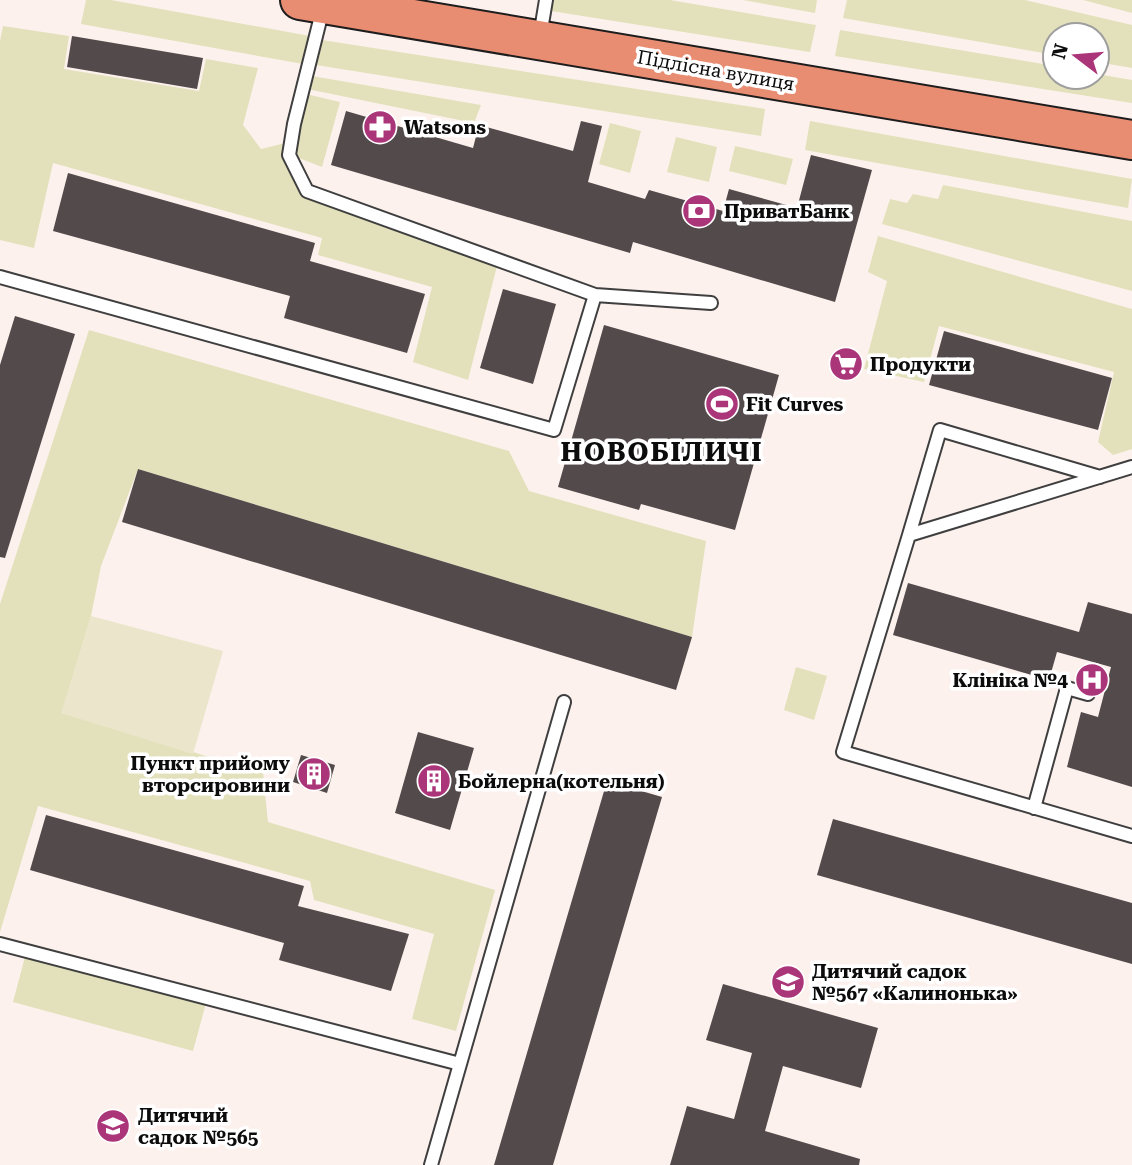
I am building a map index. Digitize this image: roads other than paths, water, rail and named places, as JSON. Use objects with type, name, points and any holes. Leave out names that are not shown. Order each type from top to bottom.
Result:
[{"type":"main road","name":"Підлісна вулиця","points":[[312,2],[1132,139]]},
{"type":"lane","points":[[539,40],[546,0]]},
{"type":"lane","points":[[312,2],[289,155],[307,191],[595,295],[711,303]]},
{"type":"lane","points":[[0,277],[554,430],[595,295]]},
{"type":"lane","points":[[1100,477],[940,430],[843,752],[1132,836]]},
{"type":"lane","points":[[908,535],[1132,467]]},
{"type":"lane","points":[[1034,808],[1067,688],[1088,694]]},
{"type":"lane","points":[[431,1165],[564,702]]},
{"type":"lane","points":[[0,944],[460,1065]]},
{"type":"place","name":"Watsons","points":[[380,127]]},
{"type":"place","name":"ПриватБанк","points":[[699,211]]},
{"type":"place","name":"Продукти","points":[[846,364]]},
{"type":"place","name":"Fit Curves","points":[[722,404]]},
{"type":"place","name":"Клініка №4","points":[[1092,680]]},
{"type":"place","name":"Пункт прийому вторсировини","points":[[314,774]]},
{"type":"place","name":"Бойлерна(котельня)","points":[[434,781]]},
{"type":"place","name":"Дитячий садок №567 «Калинонька»","points":[[788,982]]},
{"type":"place","name":"Дитячий садок №565","points":[[113,1126]]},
{"type":"district","name":"НОВОБІЛИЧІ","points":[[662,452]]}]
